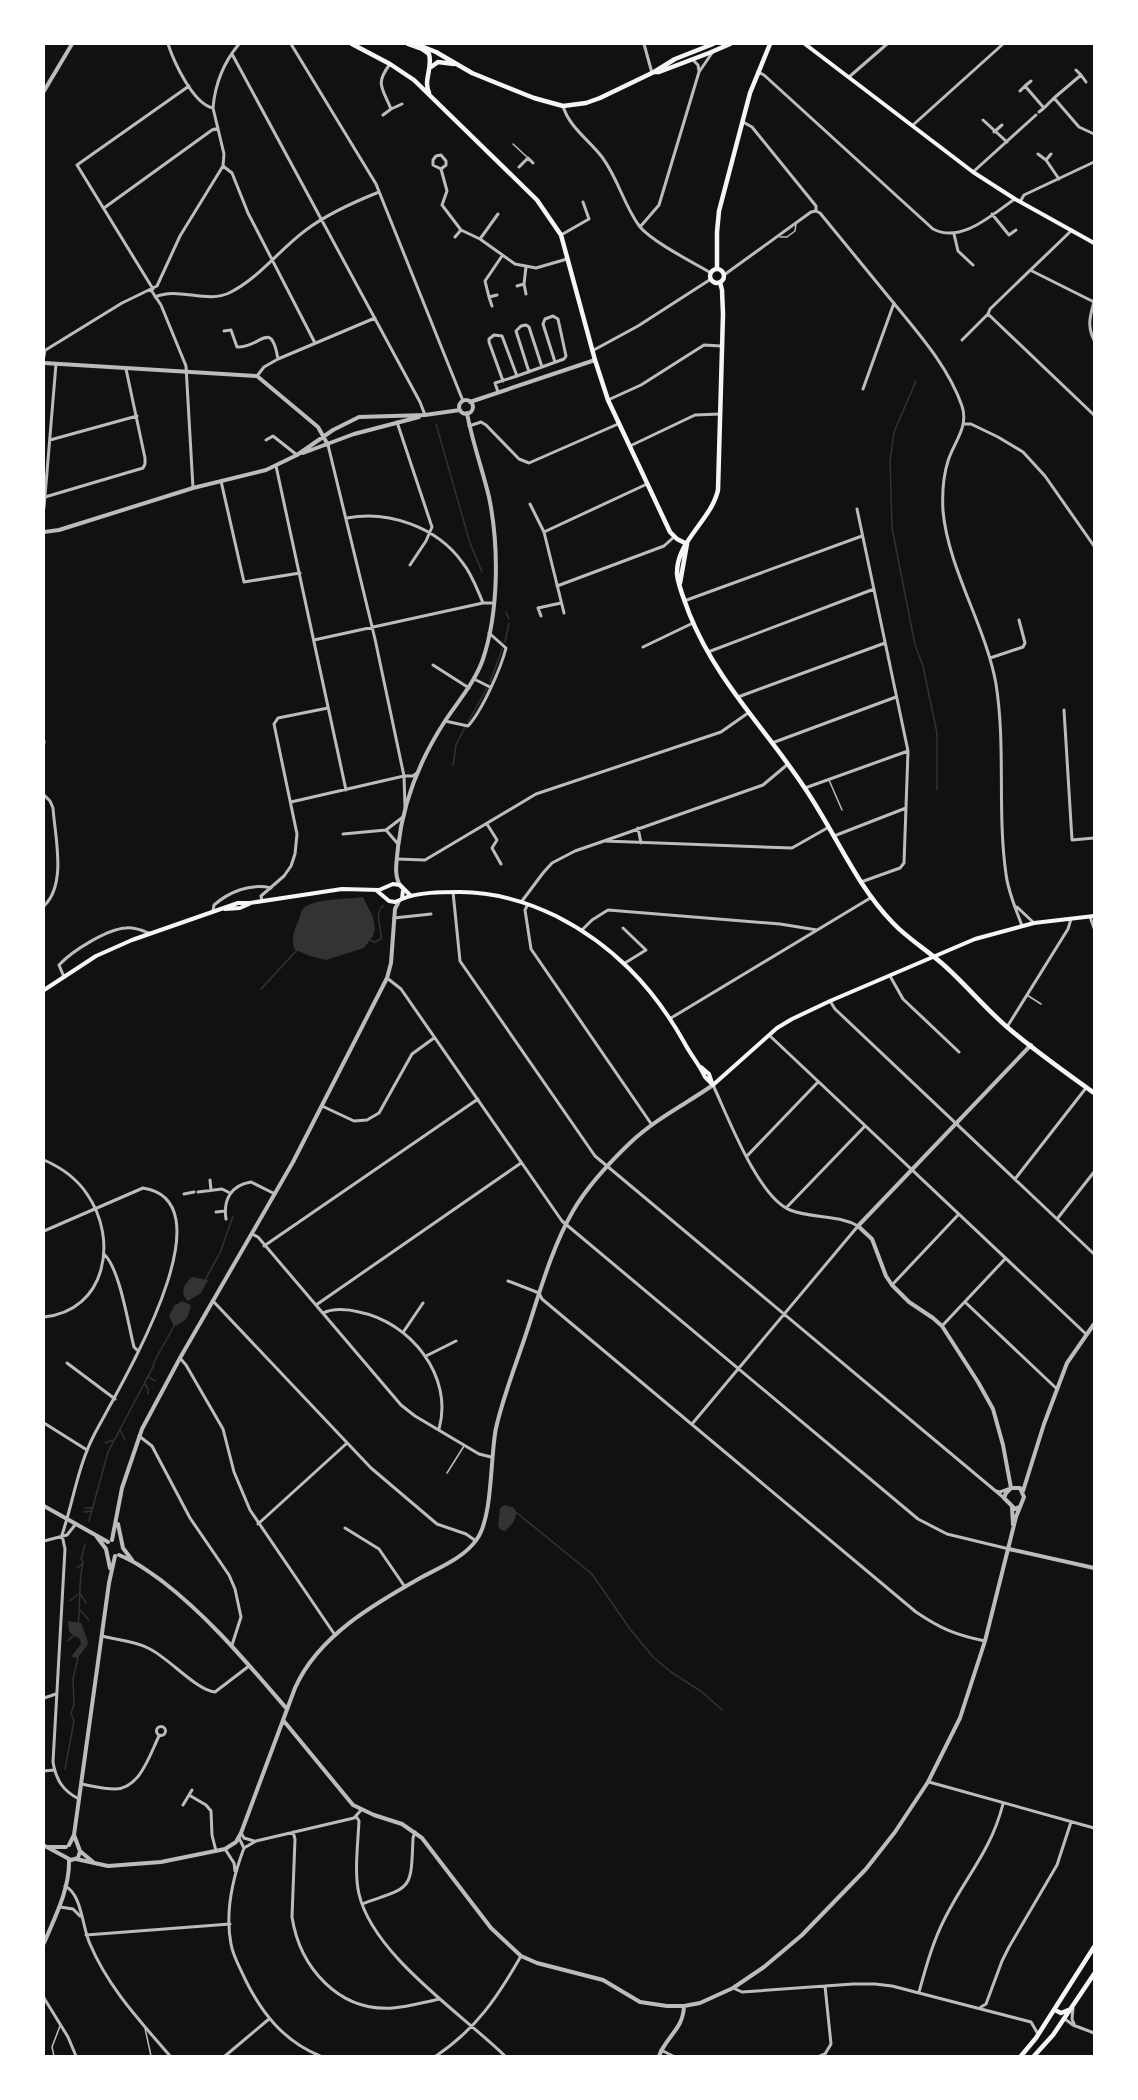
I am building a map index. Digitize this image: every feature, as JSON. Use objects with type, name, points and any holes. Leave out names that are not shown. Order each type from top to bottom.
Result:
[{"type":"main road","points":[[352,44],[414,80],[513,173],[537,200],[561,235],[592,351],[608,400],[674,537],[687,544]]},
{"type":"main road","points":[[408,44],[427,52],[430,58],[426,88],[430,96]]},
{"type":"main road","points":[[416,44],[534,98],[563,106],[586,103],[600,98],[688,53],[714,44]]},
{"type":"main road","points":[[653,72],[659,72],[730,44]]},
{"type":"main road","points":[[717,269],[718,219],[741,121],[769,44]]},
{"type":"main road","points":[[805,44],[973,172],[1017,200],[1095,243]]},
{"type":"main road","points":[[700,49],[714,51]]},
{"type":"main road","points":[[691,59],[699,53],[700,49]]},
{"type":"main road","points":[[430,67],[438,62],[457,64]]},
{"type":"main road","points":[[414,80],[420,81],[428,77]]},
{"type":"main road","points":[[717,269],[711,273],[711,279],[714,282],[720,282]]},
{"type":"main road","points":[[717,269],[724,275],[720,282]]},
{"type":"main road","points":[[720,282],[723,290],[723,314],[716,496],[687,544],[680,583],[693,623],[736,697],[806,788],[861,882],[895,925],[934,957],[1007,1027],[1095,1093]]},
{"type":"main road","points":[[385,896],[389,885]]},
{"type":"main road","points":[[44,988],[96,956],[149,933],[238,903],[342,889],[376,890],[389,885],[402,888],[410,896]]},
{"type":"main road","points":[[400,900],[402,888]]},
{"type":"main road","points":[[376,890],[390,902],[410,896],[453,892],[498,894],[528,904],[582,930],[625,963],[650,991],[671,1018],[705,1077],[713,1085],[769,1035],[792,1019],[830,1001],[975,939],[1034,923],[1092,916]]},
{"type":"main road","points":[[1021,2056],[1057,2009],[1095,1947]]},
{"type":"main road","points":[[1034,2056],[1065,2019],[1095,1974]]},
{"type":"main road","points":[[1057,2009],[1061,2013],[1072,2008]]},
{"type":"main road","points":[[1057,2009],[1065,2019]]},
{"type":"street","points":[[44,91],[70,44]]},
{"type":"street","points":[[168,44],[178,69],[189,86],[205,105],[213,108]]},
{"type":"street","points":[[193,488],[187,372],[161,305],[159,284],[180,236],[222,166],[224,154],[213,108],[219,81],[239,44]]},
{"type":"street","points":[[291,44],[350,138],[379,192],[463,401]]},
{"type":"street","points":[[644,44],[653,72]]},
{"type":"street","points":[[849,78],[887,44]]},
{"type":"street","points":[[913,125],[1003,44]]},
{"type":"street","points":[[640,227],[659,205],[699,72],[714,51]]},
{"type":"street","points":[[232,54],[425,415]]},
{"type":"street","points":[[691,59],[698,65],[699,72]]},
{"type":"street","points":[[390,64],[381,76],[380,83],[391,109]]},
{"type":"street","points":[[1076,70],[1086,82]]},
{"type":"street","points":[[758,72],[940,233],[963,232],[1024,195],[1095,162]]},
{"type":"street","points":[[973,172],[1081,75]]},
{"type":"street","points":[[1020,91],[1031,81]]},
{"type":"street","points":[[161,305],[77,165],[189,86]]},
{"type":"street","points":[[1025,86],[1044,108]]},
{"type":"street","points":[[1054,98],[1079,127],[1095,134]]},
{"type":"street","points":[[383,115],[402,104]]},
{"type":"street","points":[[563,106],[566,117],[606,163],[640,227],[711,273]]},
{"type":"street","points":[[983,120],[1007,142]]},
{"type":"street","points":[[741,121],[752,127],[816,206],[816,211]]},
{"type":"street","points":[[994,132],[1002,125]]},
{"type":"street","points":[[104,208],[212,130],[218,128]]},
{"type":"street","points":[[1038,154],[1046,160],[1059,179]]},
{"type":"street","points":[[1046,160],[1051,154]]},
{"type":"street","points":[[441,169],[446,165],[446,160],[441,155],[436,156],[433,165],[441,169],[447,191],[442,205],[460,230],[480,239],[515,264],[526,267],[536,268],[568,258]]},
{"type":"street","points":[[519,167],[528,158],[533,163]]},
{"type":"street","points":[[222,166],[232,173],[248,213],[315,343]]},
{"type":"street","points":[[155,297],[164,293],[222,296],[245,284],[306,230],[355,202],[379,192]]},
{"type":"street","points":[[561,235],[589,219],[583,202]]},
{"type":"street","points":[[724,275],[811,212],[816,211],[820,213],[931,350],[956,390],[964,412],[964,423],[950,455],[945,474],[944,515],[949,540],[990,658],[996,684],[1006,875],[1009,891],[1022,926]]},
{"type":"street","points":[[480,239],[498,214]]},
{"type":"street","points":[[992,214],[1014,242]]},
{"type":"street","points":[[455,237],[460,230]]},
{"type":"street","points":[[1009,235],[1016,230]]},
{"type":"street","points":[[962,340],[988,314],[990,309],[1071,230]]},
{"type":"street","points":[[954,234],[958,251],[973,265]]},
{"type":"street","points":[[951,255],[958,251]]},
{"type":"street","points":[[492,306],[485,281],[502,256]]},
{"type":"street","points":[[526,267],[524,284],[526,294]]},
{"type":"street","points":[[1029,270],[1094,302],[1089,321],[1090,332],[1095,340]]},
{"type":"street","points":[[592,351],[638,326],[711,279]]},
{"type":"street","points":[[159,284],[122,303],[44,351],[44,363],[257,376],[318,428],[328,445],[372,627],[404,776],[405,811]]},
{"type":"street","points":[[517,286],[524,284]]},
{"type":"street","points":[[489,297],[496,295]]},
{"type":"street","points":[[863,389],[894,303]]},
{"type":"street","points":[[988,314],[1095,416]]},
{"type":"street","points":[[498,392],[495,383],[555,363],[564,359],[567,353],[558,319],[553,316],[545,319],[543,324],[555,363]]},
{"type":"street","points":[[257,376],[264,368],[278,359],[375,318]]},
{"type":"street","points":[[529,372],[516,331],[521,326],[530,327],[542,367]]},
{"type":"street","points":[[224,331],[231,330],[237,347],[247,347],[264,337],[271,337],[275,342],[278,359]]},
{"type":"street","points":[[503,381],[489,342],[494,334],[502,336],[517,376]]},
{"type":"street","points":[[608,400],[641,385],[704,345],[721,346]]},
{"type":"street","points":[[463,401],[470,402],[595,360]]},
{"type":"street","points":[[44,508],[56,364]]},
{"type":"street","points":[[45,497],[142,468],[145,464],[126,369]]},
{"type":"street","points":[[460,410],[460,404],[463,401]]},
{"type":"street","points":[[467,413],[472,410],[470,402]]},
{"type":"street","points":[[297,455],[354,434],[425,415],[460,410],[467,413]]},
{"type":"street","points":[[402,888],[396,877],[398,844],[403,817],[417,772],[445,722],[474,680],[483,658],[493,603],[496,549],[493,519],[467,413]]},
{"type":"street","points":[[629,447],[695,415],[720,414]]},
{"type":"street","points":[[44,532],[59,530],[193,488],[276,466],[297,455],[333,430],[359,417],[425,415]]},
{"type":"street","points":[[50,440],[137,416]]},
{"type":"street","points":[[397,422],[432,527],[410,565]]},
{"type":"street","points":[[469,426],[481,422],[486,425],[519,459],[529,463],[618,424]]},
{"type":"street","points":[[964,423],[998,437],[1023,452],[1045,476],[1095,546]]},
{"type":"street","points":[[266,440],[273,436],[297,455]]},
{"type":"street","points":[[276,466],[346,790]]},
{"type":"street","points":[[221,481],[244,582],[300,573]]},
{"type":"street","points":[[544,532],[647,484]]},
{"type":"street","points":[[530,504],[544,532],[564,613]]},
{"type":"street","points":[[857,509],[908,751],[903,866],[861,882]]},
{"type":"street","points":[[347,518],[371,516],[390,518],[430,532],[451,547],[462,561],[474,580],[483,603]]},
{"type":"street","points":[[684,601],[862,536]]},
{"type":"street","points":[[557,586],[664,546],[674,537]]},
{"type":"street","points":[[708,652],[874,589]]},
{"type":"street","points":[[314,640],[483,603],[493,603]]},
{"type":"street","points":[[541,616],[538,608],[561,603]]},
{"type":"street","points":[[990,658],[1023,647],[1025,643],[1019,621]]},
{"type":"street","points":[[643,647],[693,623]]},
{"type":"street","points":[[445,722],[468,726],[473,721],[490,687],[506,648],[489,632]]},
{"type":"street","points":[[736,697],[885,643]]},
{"type":"street","points":[[433,665],[468,688]]},
{"type":"street","points":[[474,680],[490,687]]},
{"type":"street","points":[[772,743],[896,697]]},
{"type":"street","points":[[262,901],[261,896],[284,876],[291,866],[297,834],[275,720],[328,708]]},
{"type":"street","points":[[1064,710],[1072,840],[1095,838]]},
{"type":"street","points":[[397,859],[425,860],[536,794],[721,732],[747,713]]},
{"type":"street","points":[[806,788],[908,751]]},
{"type":"street","points":[[522,902],[552,864],[575,852],[763,785],[788,764]]},
{"type":"street","points":[[291,802],[404,776],[413,776],[417,772]]},
{"type":"street","points":[[44,795],[53,808],[58,875],[55,891],[44,906]]},
{"type":"street","points":[[834,836],[906,808]]},
{"type":"street","points":[[343,834],[386,830],[403,817]]},
{"type":"street","points":[[487,824],[497,840],[492,848],[501,864]]},
{"type":"street","points":[[604,841],[792,848],[829,827]]},
{"type":"street","points":[[638,828],[641,843]]},
{"type":"street","points":[[386,830],[398,844]]},
{"type":"street","points":[[389,885],[396,877]]},
{"type":"street","points":[[212,913],[213,905],[235,891],[262,886],[270,888]]},
{"type":"street","points":[[453,892],[460,961],[595,1156],[1012,1507],[1015,1509],[1019,1507]]},
{"type":"street","points":[[671,1018],[872,897]]},
{"type":"street","points":[[107,1551],[117,1520],[122,1488],[139,1436],[180,1358],[275,1194],[387,978],[392,963],[395,909],[400,900]]},
{"type":"street","points":[[390,902],[395,909]]},
{"type":"street","points":[[528,904],[525,910],[531,949],[652,1125]]},
{"type":"street","points":[[1016,906],[1034,923]]},
{"type":"street","points":[[582,930],[597,916],[608,910],[780,924],[817,930]]},
{"type":"street","points":[[394,918],[431,914]]},
{"type":"street","points":[[1092,916],[1095,928]]},
{"type":"street","points":[[1007,1027],[1068,929],[1072,918]]},
{"type":"street","points":[[64,977],[59,965],[81,948],[106,934],[128,927],[149,933]]},
{"type":"street","points":[[623,928],[646,951],[625,963]]},
{"type":"street","points":[[890,976],[903,999],[959,1052]]},
{"type":"street","points":[[387,978],[401,989],[565,1225],[918,1519],[947,1534],[1095,1568]]},
{"type":"street","points":[[830,1001],[835,1009],[1095,1254]]},
{"type":"street","points":[[769,1035],[1087,1335]]},
{"type":"street","points":[[321,1106],[354,1121],[367,1120],[379,1113],[412,1054],[434,1038]]},
{"type":"street","points":[[692,1424],[858,1226],[1031,1046]]},
{"type":"street","points":[[747,1156],[818,1082]]},
{"type":"street","points":[[44,1846],[67,1858],[108,1866],[140,1864],[216,1851],[225,1849],[239,1839],[302,1672],[335,1635],[405,1587],[458,1557],[476,1541],[486,1518],[499,1416],[539,1293],[565,1225],[586,1191],[633,1140],[713,1085],[765,1190],[786,1208],[799,1213],[842,1219],[858,1226],[872,1239],[886,1276],[892,1285],[909,1302],[942,1326],[993,1408],[1003,1445],[1010,1488],[1004,1498]]},
{"type":"street","points":[[1015,1179],[1087,1087]]},
{"type":"street","points":[[264,1246],[478,1099]]},
{"type":"street","points":[[786,1208],[865,1126]]},
{"type":"street","points":[[44,1160],[62,1170],[88,1195],[102,1229],[104,1254],[100,1274],[87,1298],[65,1311],[44,1317]]},
{"type":"street","points":[[316,1305],[521,1163]]},
{"type":"street","points":[[1057,1219],[1095,1172]]},
{"type":"street","points":[[210,1180],[211,1190]]},
{"type":"street","points":[[226,1219],[225,1211],[230,1193],[236,1187],[249,1182],[275,1194]]},
{"type":"street","points":[[44,1232],[143,1188],[154,1190],[164,1198],[175,1219],[176,1244],[171,1273],[115,1399],[93,1435],[62,1535],[65,1549],[54,1769],[60,1785],[69,1795],[79,1799]]},
{"type":"street","points":[[184,1194],[222,1189],[230,1193]]},
{"type":"street","points":[[216,1212],[225,1211]]},
{"type":"street","points":[[892,1285],[958,1215]]},
{"type":"street","points":[[252,1234],[258,1237],[395,1400],[415,1416],[483,1456],[492,1457]]},
{"type":"street","points":[[104,1254],[111,1260],[134,1347],[138,1351]]},
{"type":"street","points":[[942,1326],[1005,1259]]},
{"type":"street","points":[[508,1281],[539,1293],[542,1299],[916,1612],[937,1626],[959,1635],[985,1641]]},
{"type":"street","points":[[213,1301],[346,1443],[437,1524],[466,1534],[476,1541]]},
{"type":"street","points":[[965,1302],[1057,1389]]},
{"type":"street","points":[[404,1331],[423,1303]]},
{"type":"street","points":[[323,1313],[340,1310],[370,1314],[404,1331],[426,1356],[433,1370],[442,1407],[439,1430]]},
{"type":"street","points":[[283,1720],[353,1805],[374,1815],[390,1818],[415,1832],[491,1928],[521,1956],[537,1963],[603,1980],[640,2002],[684,2006],[700,2003],[733,1988],[772,1960],[838,1899],[866,1869],[895,1832],[928,1782],[960,1718],[985,1641],[1035,1450],[1057,1389],[1067,1363],[1095,1324]]},
{"type":"street","points":[[426,1356],[456,1341]]},
{"type":"street","points":[[180,1358],[224,1430],[242,1494],[258,1524],[335,1635]]},
{"type":"street","points":[[67,1363],[115,1399]]},
{"type":"street","points":[[44,1423],[87,1450]]},
{"type":"street","points":[[139,1436],[152,1446],[190,1518],[229,1575],[235,1588],[241,1617],[232,1645]]},
{"type":"street","points":[[258,1524],[346,1443]]},
{"type":"street","points":[[994,1490],[1000,1492],[1016,1487],[1023,1491]]},
{"type":"street","points":[[44,1506],[96,1537],[120,1542]]},
{"type":"street","points":[[1012,1507],[1013,1528]]},
{"type":"street","points":[[117,1520],[120,1542],[133,1560],[189,1603],[232,1645],[287,1709]]},
{"type":"street","points":[[44,1541],[67,1534],[75,1525]]},
{"type":"street","points":[[345,1528],[379,1549],[405,1587]]},
{"type":"street","points":[[96,1537],[107,1551],[111,1571]]},
{"type":"street","points":[[44,1943],[59,1907],[69,1868],[64,1852],[74,1835],[111,1571],[117,1555],[123,1548]]},
{"type":"street","points":[[107,1551],[133,1560]]},
{"type":"street","points":[[102,1636],[146,1647],[178,1668],[207,1692],[215,1692],[249,1666]]},
{"type":"street","points":[[44,1698],[56,1694]]},
{"type":"street","points":[[81,1784],[114,1789],[123,1788],[133,1782],[159,1736]]},
{"type":"street","points":[[44,1772],[54,1769]]},
{"type":"street","points":[[928,1782],[1095,1828]]},
{"type":"street","points":[[183,1805],[192,1790]]},
{"type":"street","points":[[189,1795],[206,1805],[213,1814],[216,1851]]},
{"type":"street","points":[[919,1992],[932,1946],[944,1918],[992,1839],[1003,1804]]},
{"type":"street","points":[[241,1833],[249,1841],[256,1841],[356,1816],[362,1809]]},
{"type":"street","points":[[356,1816],[358,1821],[357,1888],[369,1919],[383,1940],[448,2008],[473,2026],[505,2056]]},
{"type":"street","points":[[981,2007],[986,2004],[1009,1947],[1045,1890],[1057,1865],[1071,1822]]},
{"type":"street","points":[[362,1904],[398,1891],[407,1884],[412,1873],[415,1832]]},
{"type":"street","points":[[293,1833],[295,1839],[292,1917],[294,1930],[305,1959],[320,1980],[341,1996],[368,2006],[393,2008],[440,1999]]},
{"type":"street","points":[[69,1868],[75,1860],[78,1849],[74,1835]]},
{"type":"street","points":[[239,1839],[244,1848]]},
{"type":"street","points":[[256,1841],[244,1848],[236,1872],[230,1906],[231,1943],[257,2004],[268,2019],[306,2050],[321,2056]]},
{"type":"street","points":[[44,1846],[68,1846],[78,1849],[94,1862]]},
{"type":"street","points":[[225,1849],[231,1857],[236,1872]]},
{"type":"street","points":[[231,1857],[242,1853]]},
{"type":"street","points":[[65,1886],[75,1894],[86,1935],[111,1984],[170,2056]]},
{"type":"street","points":[[59,1907],[73,1909],[81,1917]]},
{"type":"street","points":[[86,1935],[231,1924]]},
{"type":"street","points":[[436,2056],[473,2026],[501,1991],[521,1956]]},
{"type":"street","points":[[733,1988],[742,1992],[875,1984],[919,1992],[1009,2015],[1031,2022],[1038,2034]]},
{"type":"street","points":[[820,2056],[825,2054],[831,2044],[825,1986]]},
{"type":"street","points":[[44,1998],[76,2056]]},
{"type":"street","points":[[659,2056],[683,2020],[684,2006]]},
{"type":"street","points":[[1072,2008],[1072,2019],[1075,2026]]},
{"type":"street","points":[[225,2056],[268,2019]]},
{"type":"street","points":[[1065,2019],[1075,2026],[1095,2033]]},
{"type":"street","points":[[661,2050],[673,2056]]},
{"type":"lane","points":[[513,144],[528,158]]},
{"type":"lane","points":[[777,237],[787,237],[795,231],[796,223]]},
{"type":"lane","points":[[829,779],[842,810]]},
{"type":"lane","points":[[1027,995],[1041,1004]]},
{"type":"lane","points":[[447,1473],[465,1445]]},
{"type":"lane","points":[[54,2056],[51,2047],[60,2025]]},
{"type":"lane","points":[[144,2026],[151,2056]]},
{"type":"shaded area","points":[[363,897],[373,917],[375,929],[364,948],[326,960],[294,949],[295,929],[302,910],[308,905]]},
{"type":"shaded area","points":[[192,1277],[208,1280],[201,1293],[188,1301],[183,1292]]},
{"type":"shaded area","points":[[182,1301],[191,1305],[189,1312],[184,1320],[174,1326],[169,1316],[174,1306]]},
{"type":"shaded area","points":[[504,1505],[513,1507],[517,1513],[513,1523],[505,1531],[498,1526],[500,1508]]},
{"type":"shaded area","points":[[68,1621],[81,1623],[88,1642],[77,1658],[71,1657],[81,1644],[80,1639],[69,1632]]},
{"type":"waterway","points":[[916,381],[894,432],[890,461],[892,528],[915,645],[923,666],[937,733],[937,790]]},
{"type":"waterway","points":[[436,424],[470,543],[482,572]]},
{"type":"waterway","points":[[506,612],[509,619]]},
{"type":"waterway","points":[[505,642],[509,623]]},
{"type":"waterway","points":[[490,682],[503,647]]},
{"type":"waterway","points":[[468,722],[487,688]]},
{"type":"waterway","points":[[453,766],[456,745],[465,727]]},
{"type":"waterway","points":[[369,940],[375,942],[381,939],[378,917],[384,905]]},
{"type":"waterway","points":[[261,989],[298,949]]},
{"type":"waterway","points":[[205,1280],[220,1253],[233,1216]]},
{"type":"waterway","points":[[89,1521],[108,1452],[174,1326]]},
{"type":"waterway","points":[[149,1377],[155,1381]]},
{"type":"waterway","points":[[145,1384],[148,1394]]},
{"type":"waterway","points":[[120,1430],[125,1440]]},
{"type":"waterway","points":[[105,1443],[113,1440]]},
{"type":"waterway","points":[[85,1508],[92,1508]]},
{"type":"waterway","points":[[84,1512],[92,1511]]},
{"type":"waterway","points":[[517,1513],[592,1574],[630,1629],[653,1657],[702,1692],[722,1710]]},
{"type":"waterway","points":[[78,1625],[83,1562],[81,1559],[85,1545]]},
{"type":"waterway","points":[[77,1568],[83,1563]]},
{"type":"waterway","points":[[70,1601],[78,1594]]},
{"type":"waterway","points":[[81,1595],[86,1603]]},
{"type":"waterway","points":[[80,1610],[89,1620]]},
{"type":"waterway","points":[[68,1641],[74,1635]]},
{"type":"waterway","points":[[65,1769],[74,1721],[71,1713],[74,1705],[73,1679],[79,1653]]}]
